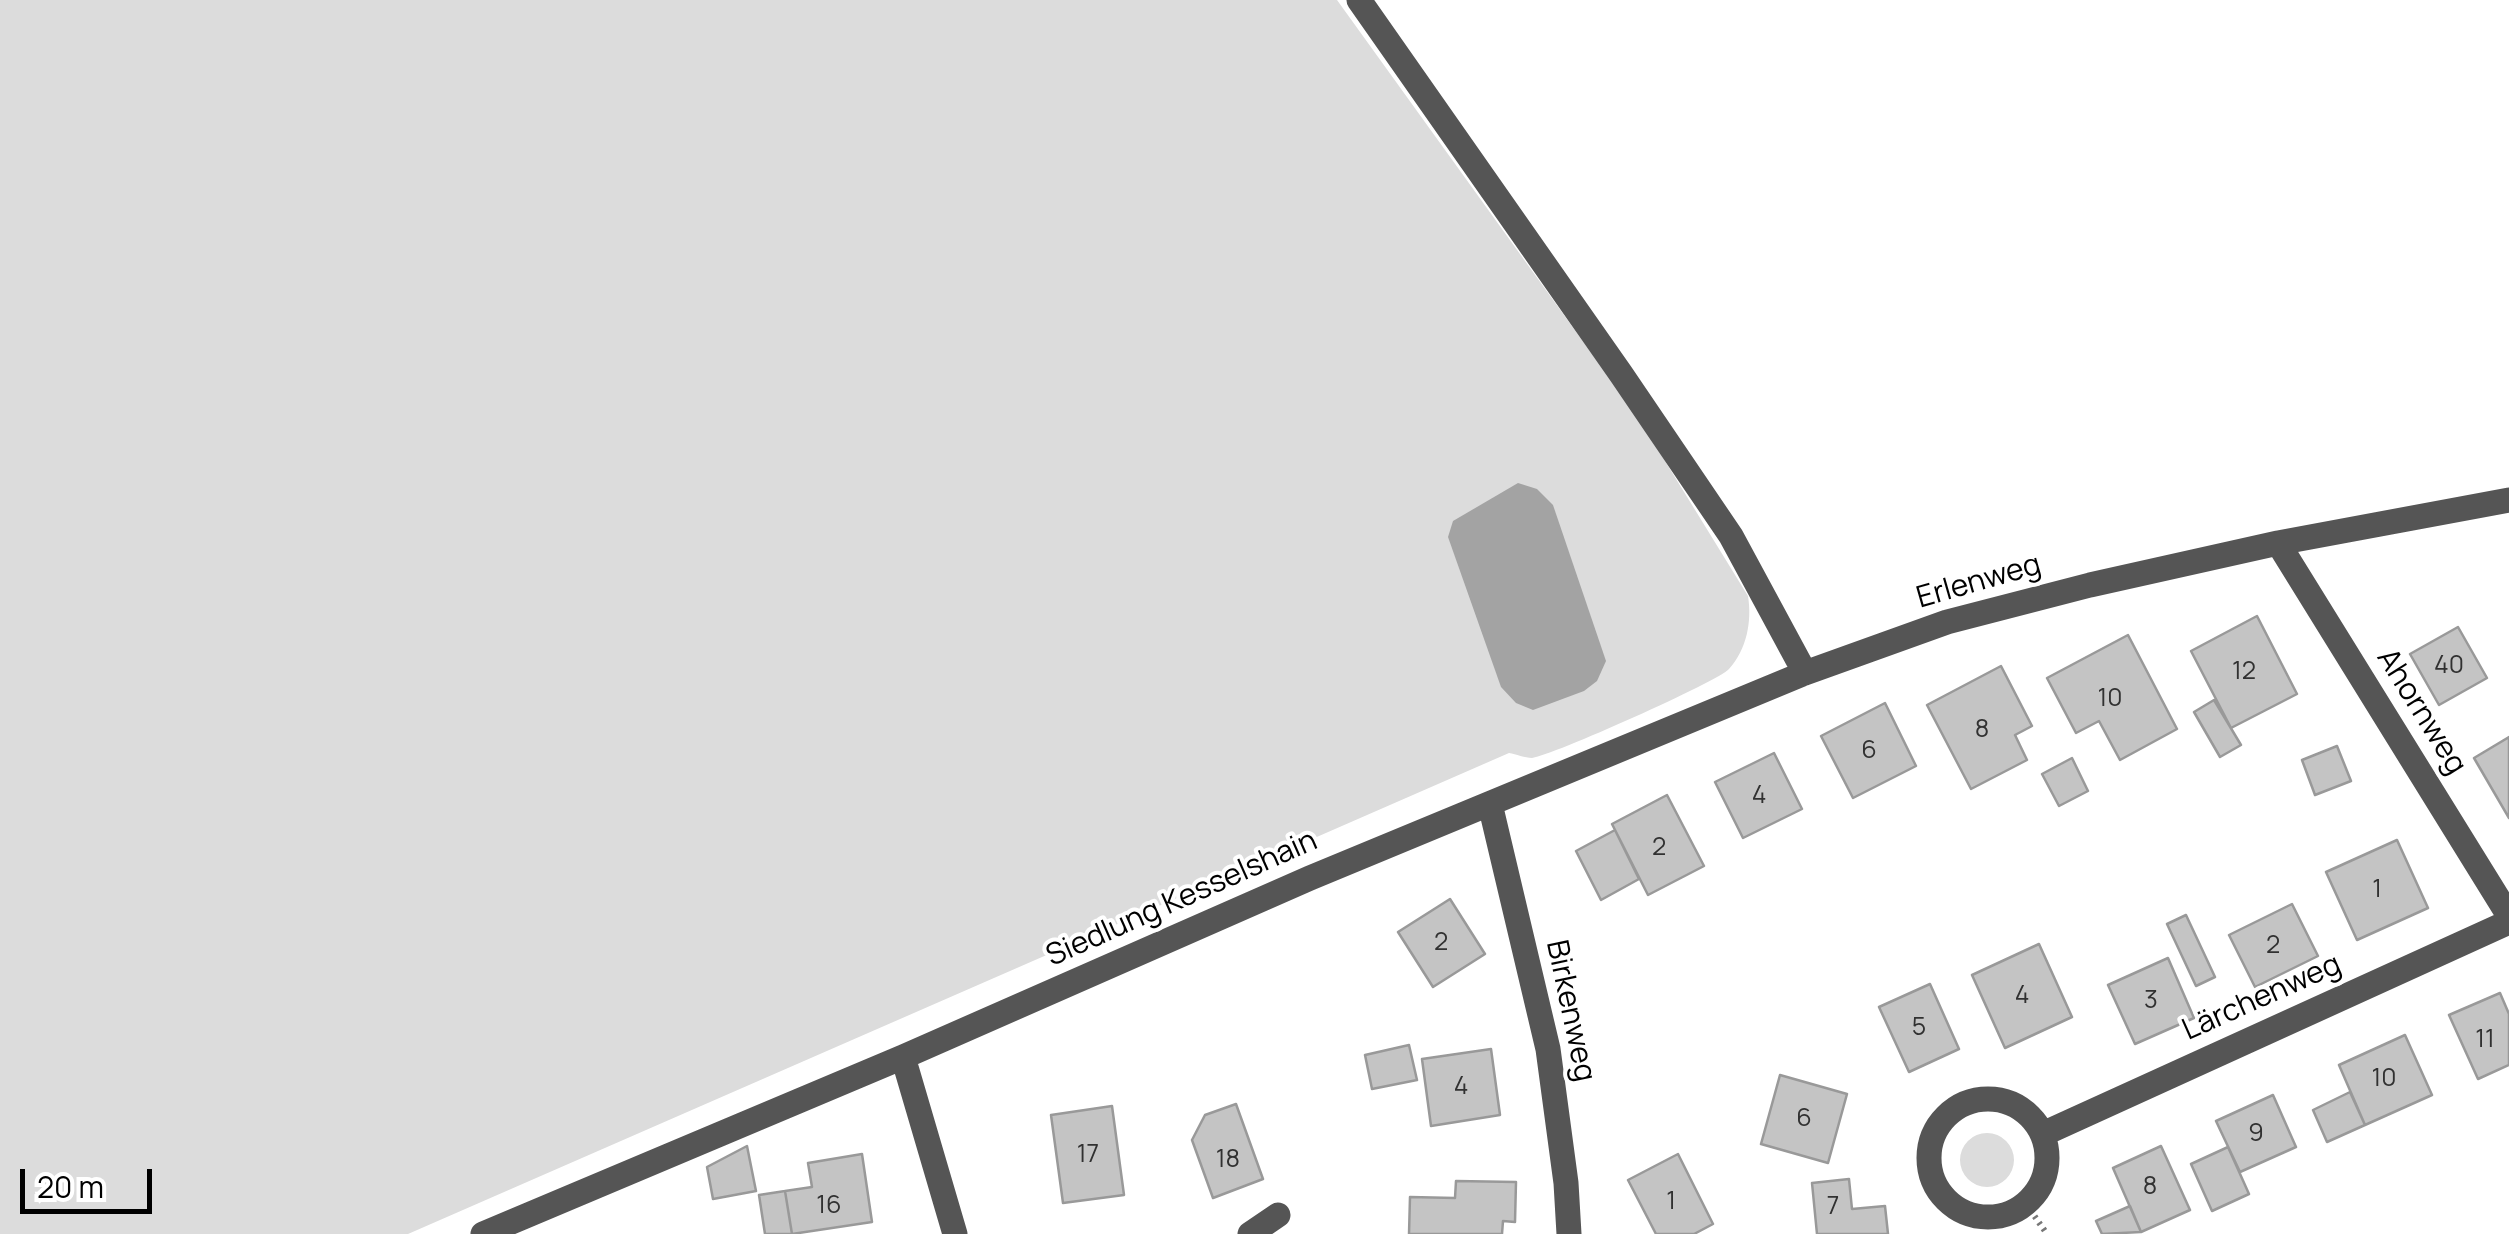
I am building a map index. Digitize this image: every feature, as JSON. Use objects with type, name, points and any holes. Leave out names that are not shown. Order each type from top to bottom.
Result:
[{"type":"street","points":[[1358,0],[1731,536],[1805,672]]},
{"type":"street","name":"Erlenweg","points":[[1490,804],[1805,672],[1947,622],[2090,585],[2278,544],[2509,500]]},
{"type":"street","name":"Ahornweg","points":[[2278,544],[2509,919]]},
{"type":"street","name":"Siedlung Kesselshain","points":[[483,1234],[1490,804]]},
{"type":"street","name":"Birkenweg","points":[[1490,804],[1548,1048],[1569,1234]]},
{"type":"street","name":"Lärchenweg","points":[[2042,1134],[2509,919]]},
{"type":"street","points":[[903,1057],[955,1234]]},
{"type":"street","points":[[1978,1099],[1998,1099],[2017,1105],[2032,1117],[2048,1152],[2046,1172],[2026,1204],[1990,1218],[1952,1205],[1930,1173],[1934,1134],[1944,1118],[1978,1099]]},
{"type":"street","points":[[1250,1234],[1278,1216]]},
{"type":"path","points":[[2026,1204],[2047,1234]]},
{"type":"shaded area","points":[[0,0],[1337,0],[1641,422],[1748,596],[1744,644],[1729,669],[1634,717],[1546,754],[1532,758],[1509,753],[408,1234],[0,1234]]},
{"type":"shaded area","points":[[1518,483],[1537,489],[1553,505],[1606,661],[1597,681],[1584,691],[1533,710],[1516,703],[1501,687],[1448,537],[1453,521]]},
{"type":"shaded area","points":[[1987,1133],[2006,1141],[2014,1160],[2006,1179],[1987,1187],[1968,1179],[1960,1160],[1968,1141]]},
{"type":"building","points":[[2257,616],[2297,694],[2231,728],[2191,651]]},
{"type":"building","points":[[2458,627],[2487,678],[2439,705],[2410,654]]},
{"type":"building","points":[[2128,635],[2177,729],[2120,760],[2099,721],[2076,733],[2047,678]]},
{"type":"building","points":[[2001,666],[2032,726],[2015,735],[2027,760],[1971,789],[1927,705]]},
{"type":"building","points":[[2214,700],[2241,745],[2220,757],[2194,712]]},
{"type":"building","points":[[1885,703],[1916,766],[1853,798],[1821,736]]},
{"type":"building","points":[[2509,737],[2509,818],[2474,758]]},
{"type":"building","points":[[2337,746],[2351,781],[2315,795],[2302,760]]},
{"type":"building","points":[[1774,753],[1802,809],[1743,838],[1715,782]]},
{"type":"building","points":[[2072,758],[2088,791],[2059,806],[2042,774]]},
{"type":"building","points":[[1667,795],[1704,866],[1648,895],[1612,824]]},
{"type":"building","points":[[1615,830],[1639,879],[1601,900],[1576,851]]},
{"type":"building","points":[[2397,840],[2428,908],[2357,940],[2326,872]]},
{"type":"building","points":[[1450,899],[1485,954],[1433,987],[1398,932]]},
{"type":"building","points":[[2292,904],[2318,956],[2255,987],[2229,935]]},
{"type":"building","points":[[2186,915],[2215,977],[2196,986],[2167,924]]},
{"type":"building","points":[[2039,944],[2072,1017],[2005,1048],[1972,975]]},
{"type":"building","points":[[2168,958],[2194,1018],[2135,1044],[2108,985]]},
{"type":"building","points":[[1930,984],[1959,1049],[1909,1072],[1879,1007]]},
{"type":"building","points":[[2500,993],[2509,1014],[2509,1065],[2478,1079],[2449,1015]]},
{"type":"building","points":[[2405,1035],[2432,1095],[2365,1125],[2339,1065]]},
{"type":"building","points":[[1409,1045],[1417,1080],[1372,1089],[1365,1055]]},
{"type":"building","points":[[1491,1049],[1500,1115],[1431,1126],[1422,1059]]},
{"type":"building","points":[[1780,1075],[1847,1094],[1828,1163],[1761,1144]]},
{"type":"building","points":[[2350,1092],[2365,1125],[2327,1142],[2313,1110]]},
{"type":"building","points":[[2273,1095],[2296,1147],[2240,1172],[2216,1121]]},
{"type":"building","points":[[1236,1104],[1263,1179],[1213,1198],[1192,1140],[1205,1115]]},
{"type":"building","points":[[1112,1106],[1124,1195],[1063,1203],[1051,1115]]},
{"type":"building","points":[[747,1146],[756,1191],[713,1199],[707,1167]]},
{"type":"building","points":[[2161,1146],[2190,1210],[2141,1232],[2113,1168]]},
{"type":"building","points":[[2228,1147],[2249,1194],[2212,1211],[2191,1164]]},
{"type":"building","points":[[862,1154],[872,1222],[792,1234],[785,1191],[812,1187],[808,1163]]},
{"type":"building","points":[[1678,1154],[1713,1224],[1694,1234],[1656,1234],[1628,1180]]},
{"type":"building","points":[[1849,1179],[1852,1209],[1885,1206],[1888,1234],[1817,1234],[1812,1183]]},
{"type":"building","points":[[1456,1181],[1516,1182],[1515,1222],[1503,1221],[1502,1234],[1409,1234],[1410,1197],[1455,1198]]},
{"type":"building","points":[[785,1191],[792,1234],[765,1234],[759,1195]]},
{"type":"building","points":[[2130,1206],[2141,1232],[2102,1234],[2096,1221]]}]
